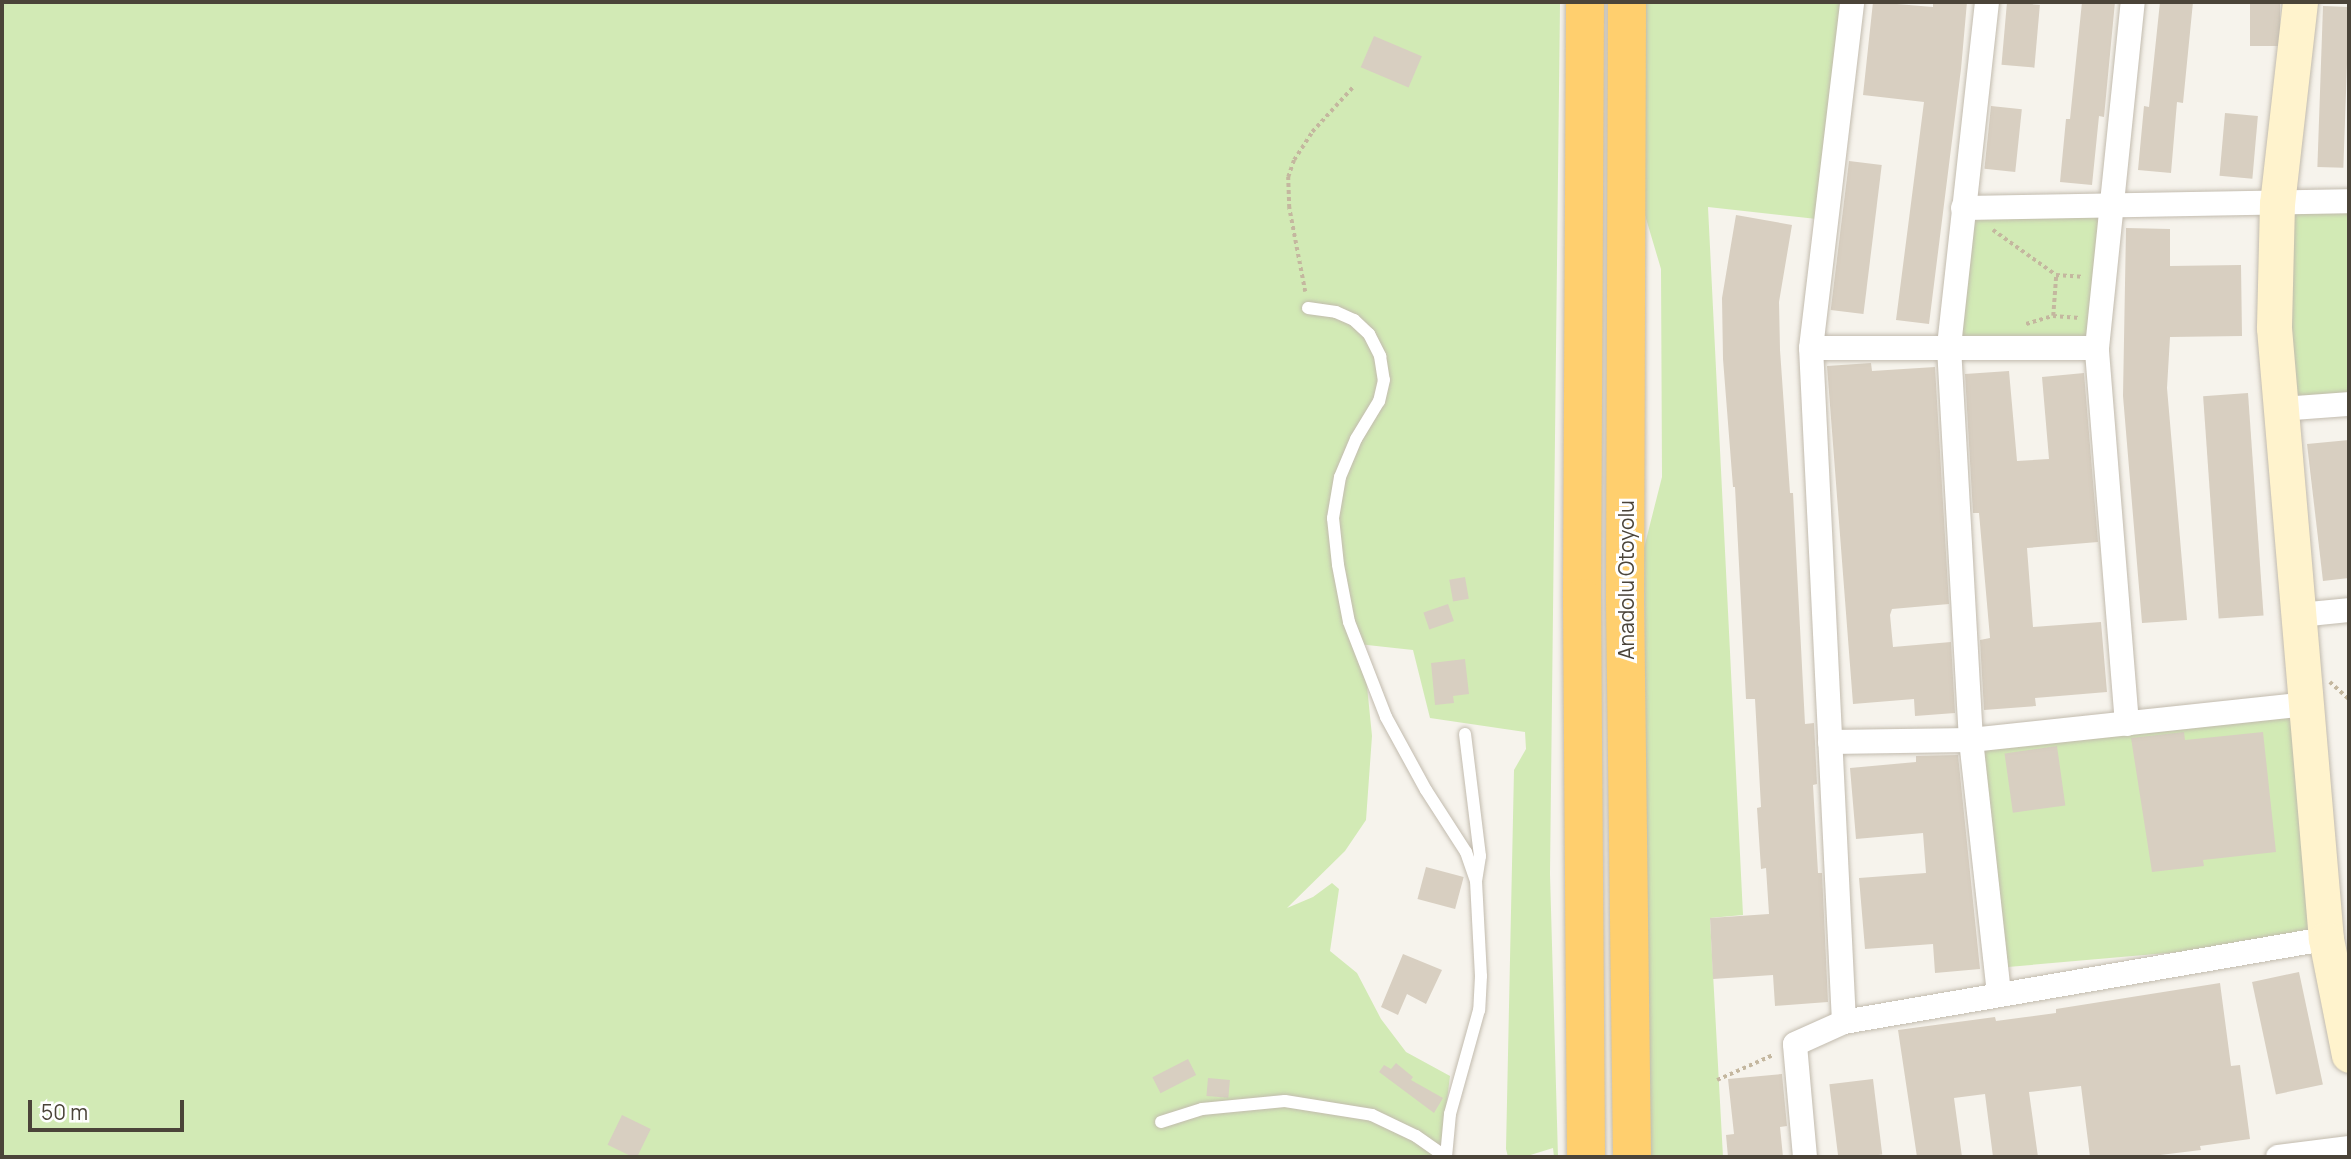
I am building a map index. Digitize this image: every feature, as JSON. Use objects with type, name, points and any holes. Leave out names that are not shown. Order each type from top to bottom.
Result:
[{"type":"highway","name":"Anadolu Otoyolu","points":[[1586,2],[1582,682],[1586,1157]]},
{"type":"highway","name":"Anadolu Otoyolu","points":[[1627,2],[1625,613],[1632,1157]]},
{"type":"main road","points":[[2300,2],[2277,202],[2274,328],[2306,704],[2338,937],[2349,1055]]},
{"type":"street","points":[[1844,1022],[1811,348],[1852,2]]},
{"type":"street","points":[[1987,2],[1949,347],[1971,740],[1999,994]]},
{"type":"street","points":[[2127,724],[2097,348],[2133,2]]},
{"type":"street","points":[[1963,208],[2110,208],[2349,201]]},
{"type":"street","points":[[1811,348],[2097,348]]},
{"type":"street","points":[[2281,410],[2349,404]]},
{"type":"street","points":[[2299,615],[2349,610]]},
{"type":"street","points":[[1830,742],[1971,740],[2306,704]]},
{"type":"street","points":[[1805,1157],[1795,1044],[1844,1022],[2338,937]]},
{"type":"street","points":[[2278,1157],[2349,1148]]},
{"type":"lane","points":[[1308,308],[1336,312],[1354,320],[1369,334],[1380,356],[1384,380],[1379,401],[1356,439],[1340,477],[1334,518],[1338,565],[1349,622],[1386,717],[1426,790],[1466,852],[1476,881]]},
{"type":"lane","points":[[1161,1122],[1202,1109],[1285,1101],[1372,1115],[1416,1136],[1446,1157],[1450,1114],[1479,1010],[1476,881],[1480,856],[1465,734]]},
{"type":"path","points":[[1308,308],[1289,208],[1287,177],[1294,160],[1312,132],[1354,86]]},
{"type":"path","points":[[1963,208],[2056,275],[2088,278]]},
{"type":"path","points":[[2053,316],[2056,275]]},
{"type":"path","points":[[1717,1080],[1795,1044]]},
{"type":"green space","points":[[2,2],[1560,2],[1550,874],[1558,1157],[1554,1157],[1553,1148],[1524,1157],[1508,1157],[1506,1149],[1514,770],[1526,749],[1525,732],[1430,718],[1413,650],[1358,644],[1365,666],[1372,736],[1366,820],[1345,851],[1287,908],[1313,897],[1332,883],[1339,889],[1330,951],[1357,973],[1381,1019],[1406,1052],[1450,1076],[1440,1157],[2,1157]]},
{"type":"green space","points":[[1644,2],[1852,2],[1826,220],[1708,207],[1743,915],[1710,918],[1723,1157],[1649,1157],[1644,548],[1662,477],[1661,269],[1642,205]]},
{"type":"green space","points":[[2277,201],[2349,201],[2349,404],[2277,404]]},
{"type":"green space","points":[[1963,208],[2110,208],[2097,348],[1949,347]]},
{"type":"green space","points":[[2306,704],[2327,939],[1991,968],[1970,733]]},
{"type":"building","points":[[1873,2],[1933,7],[1933,2],[1967,2],[1929,324],[1896,320],[1924,102],[1863,95]]},
{"type":"building","points":[[2007,2],[2040,5],[2034,68],[2002,65]]},
{"type":"building","points":[[2082,2],[2115,2],[2104,117],[2099,116],[2092,185],[2060,182],[2066,119],[2070,119]]},
{"type":"building","points":[[2160,2],[2193,2],[2183,103],[2177,102],[2171,173],[2138,170],[2144,106],[2149,107]]},
{"type":"building","points":[[2250,2],[2280,2],[2280,46],[2250,46]]},
{"type":"building","points":[[2323,6],[2349,7],[2343,168],[2317,167]]},
{"type":"building","points":[[1374,36],[1422,56],[1409,88],[1361,67]]},
{"type":"building","points":[[1991,106],[2022,109],[2015,172],[1984,169]]},
{"type":"building","points":[[2225,113],[2258,116],[2252,179],[2220,176]]},
{"type":"building","points":[[1849,161],[1882,165],[1863,314],[1831,310]]},
{"type":"building","points":[[1736,215],[1792,225],[1779,302],[1780,350],[1790,493],[1793,493],[1805,724],[1814,723],[1817,784],[1813,785],[1818,873],[1822,873],[1828,1002],[1775,1006],[1773,975],[1713,979],[1710,918],[1769,914],[1766,868],[1761,869],[1757,808],[1761,807],[1755,699],[1746,699],[1735,487],[1723,359],[1722,298]]},
{"type":"building","points":[[2126,228],[2170,229],[2170,266],[2241,265],[2242,336],[2170,337],[2167,388],[2187,620],[2142,623],[2123,396]]},
{"type":"building","points":[[1871,363],[1872,371],[1935,367],[1949,604],[1892,609],[1890,615],[1893,647],[1951,642],[1955,713],[1915,716],[1914,699],[1853,704],[1827,366]]},
{"type":"building","points":[[2009,371],[2017,461],[2049,459],[2042,377],[2084,373],[2098,542],[2027,548],[2033,627],[2101,622],[2107,692],[2035,698],[2036,706],[1984,710],[1980,640],[1990,638],[1979,513],[1973,513],[1965,374]]},
{"type":"building","points":[[2248,393],[2264,615],[2219,619],[2203,396]]},
{"type":"building","points":[[2349,440],[2349,578],[2323,581],[2307,444]]},
{"type":"building","points":[[1465,577],[1469,599],[1453,601],[1449,580]]},
{"type":"building","points":[[1448,604],[1454,621],[1429,629],[1423,612]]},
{"type":"building","points":[[1465,659],[1469,694],[1453,696],[1454,703],[1435,705],[1431,663]]},
{"type":"building","points":[[2184,732],[2185,740],[2263,732],[2276,852],[2203,860],[2204,866],[2152,872],[2131,738]]},
{"type":"building","points":[[2057,746],[2065,805],[2013,813],[2005,753]]},
{"type":"building","points":[[1958,755],[1980,969],[1935,973],[1933,944],[1865,949],[1859,878],[1926,873],[1923,833],[1856,839],[1850,768],[1916,762],[1916,756]]},
{"type":"building","points":[[1426,867],[1464,877],[1455,909],[1417,899]]},
{"type":"building","points":[[1403,954],[1442,970],[1426,1004],[1407,994],[1398,1015],[1381,1007]]},
{"type":"building","points":[[2299,972],[2323,1084],[2276,1094],[2252,982]]},
{"type":"building","points":[[2220,983],[2231,1066],[2240,1065],[2250,1139],[2200,1146],[2201,1150],[2144,1157],[2090,1157],[2081,1086],[2029,1092],[2038,1157],[1993,1157],[1985,1094],[1954,1098],[1962,1157],[1917,1157],[1898,1030],[1995,1017],[1996,1021],[2056,1013],[2056,1009]]},
{"type":"building","points":[[1188,1059],[1196,1075],[1161,1093],[1152,1077]]},
{"type":"building","points":[[1396,1063],[1413,1077],[1411,1080],[1443,1098],[1434,1113],[1379,1072],[1384,1065],[1391,1069]]},
{"type":"building","points":[[1782,1074],[1787,1126],[1780,1127],[1783,1157],[1728,1157],[1726,1135],[1734,1134],[1728,1079]]},
{"type":"building","points":[[1208,1078],[1230,1080],[1228,1098],[1206,1096]]},
{"type":"building","points":[[1873,1079],[1882,1154],[1838,1157],[1829,1084]]},
{"type":"building","points":[[622,1115],[651,1129],[637,1157],[608,1145]]}]
